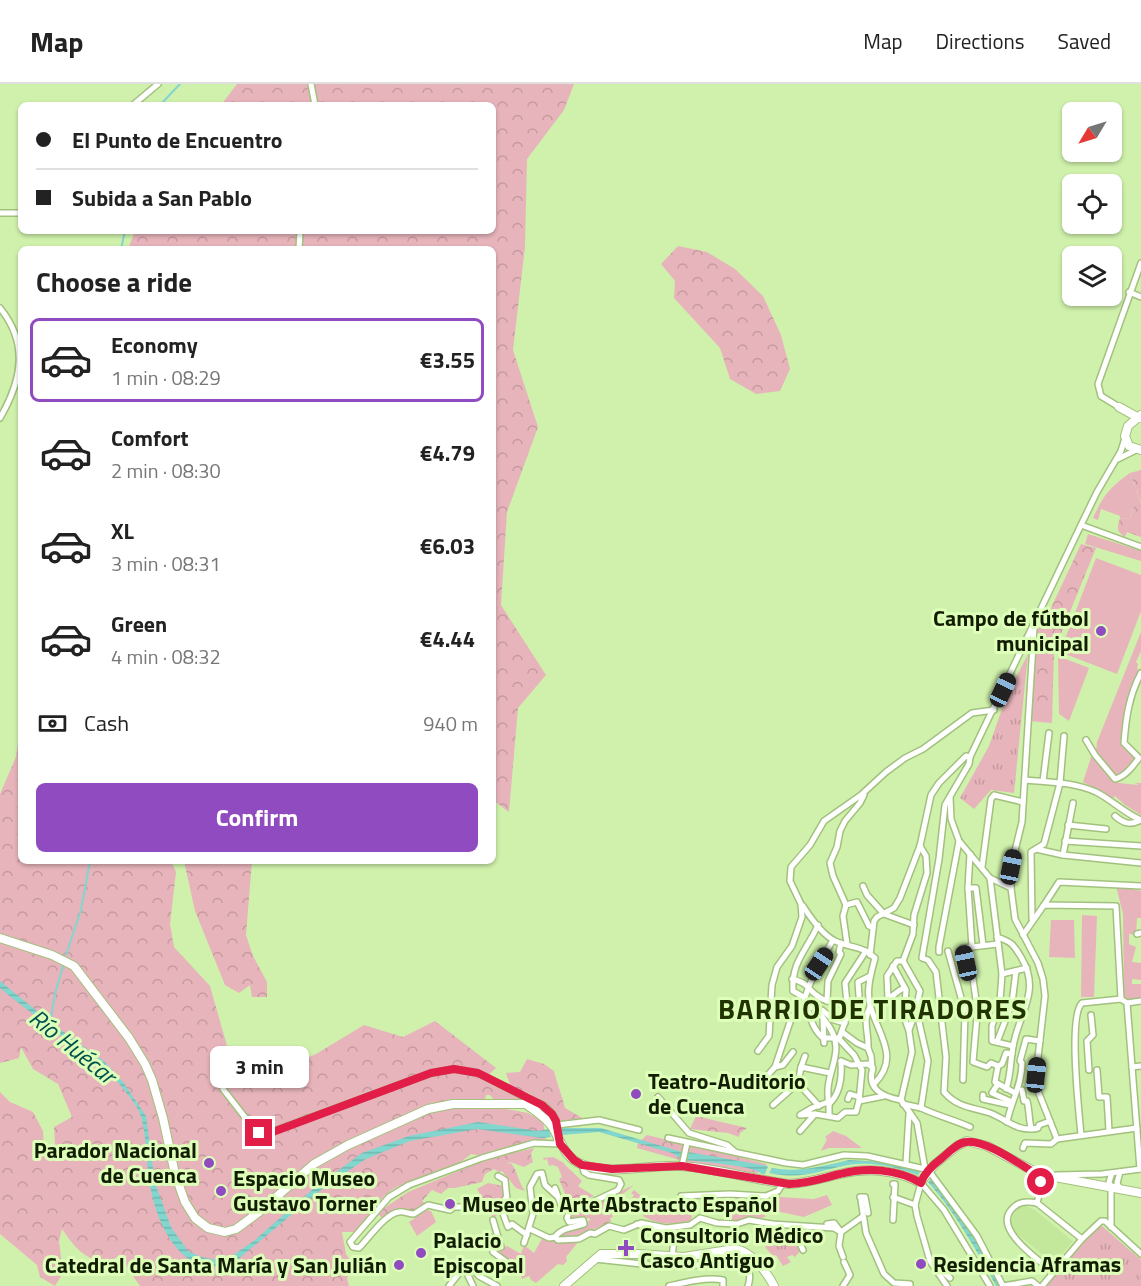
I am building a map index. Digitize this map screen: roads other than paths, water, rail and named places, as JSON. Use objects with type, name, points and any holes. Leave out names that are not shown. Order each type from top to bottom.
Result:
[{"type":"street","points":[[137,102],[158,84]]},
{"type":"street","points":[[311,84],[314,102]]},
{"type":"street","points":[[0,213],[18,213]]},
{"type":"street","points":[[1137,420],[1101,396],[1098,384],[1141,263]]},
{"type":"street","points":[[1129,292],[1141,297]]},
{"type":"street","points":[[0,308],[13,329],[18,353]]},
{"type":"street","points":[[0,418],[16,386],[18,374]]},
{"type":"street","points":[[1119,407],[1137,420]]},
{"type":"street","points":[[1050,1121],[1039,1125],[1038,1128],[1017,1128],[993,1114],[964,1107],[951,1100],[944,1092],[946,1057],[936,972],[928,960],[922,958],[939,859],[945,805],[969,764],[970,756],[1097,492],[1137,420]]},
{"type":"street","points":[[1125,438],[1129,446],[1140,450]]},
{"type":"street","points":[[1116,459],[1140,450]]},
{"type":"street","points":[[1081,525],[1141,547]]},
{"type":"street","points":[[1035,622],[1022,822],[1011,867],[1011,888],[1015,919],[1038,963],[1045,996],[1036,1075],[1038,1091],[1057,1138]]},
{"type":"street","points":[[1086,740],[1115,779],[1120,778],[1131,768],[1139,758],[1124,743],[1131,692],[1141,673]]},
{"type":"street","points":[[970,1127],[884,1096],[877,1091],[868,1047],[869,1035],[865,1029],[870,1007],[870,976],[874,958],[870,954],[833,940],[801,904],[790,881],[791,867],[810,845],[824,821],[865,792],[886,772],[924,749],[972,713],[994,710]]},
{"type":"street","points":[[1043,781],[1049,733]]},
{"type":"street","points":[[1032,920],[1031,852],[1044,844],[1060,783],[1064,736]]},
{"type":"street","points":[[818,1010],[838,1038],[854,1055],[862,1070],[859,1099],[855,1112],[845,1112],[838,1118],[815,1114],[800,1115],[828,1103],[840,1086],[838,1038],[845,1023],[847,1005],[844,983],[870,954],[875,918],[894,908],[898,902],[920,846],[931,795],[939,783],[966,756],[970,756]]},
{"type":"street","points":[[1025,780],[1079,786],[1098,793],[1130,816],[1141,820]]},
{"type":"street","points":[[827,1001],[828,981],[844,944],[843,916],[846,905],[833,876],[830,863],[837,848],[840,831],[865,792]]},
{"type":"street","points":[[950,794],[951,819],[959,841],[990,878],[1011,888]]},
{"type":"street","points":[[982,867],[991,799],[994,795],[1023,802]]},
{"type":"street","points":[[1063,855],[1073,803]]},
{"type":"street","points":[[1114,816],[1129,824],[1141,820]]},
{"type":"street","points":[[1068,825],[1106,829]]},
{"type":"street","points":[[939,952],[959,841]]},
{"type":"street","points":[[1065,841],[1141,846]]},
{"type":"street","points":[[909,1031],[920,991],[903,961],[913,934],[914,915],[927,873],[926,856],[920,846]]},
{"type":"street","points":[[1036,849],[1063,855],[1141,863]]},
{"type":"street","points":[[970,854],[968,888],[972,947]]},
{"type":"street","points":[[990,878],[1002,974],[1000,1001],[992,1026],[992,1041],[1012,1050]]},
{"type":"street","points":[[1023,935],[1059,882],[1141,886]]},
{"type":"street","points":[[863,886],[867,895],[884,914],[914,925]]},
{"type":"street","points":[[968,888],[976,888],[983,945]]},
{"type":"street","points":[[846,905],[857,902],[869,926],[873,928]]},
{"type":"street","points":[[758,1052],[769,1036],[772,985],[777,967],[792,946],[802,917],[801,904]]},
{"type":"street","points":[[1044,905],[1116,906],[1121,999]]},
{"type":"street","points":[[805,998],[793,992],[792,979],[795,965],[811,941],[818,925]]},
{"type":"street","points":[[997,937],[1011,942],[1027,968],[1030,978],[1029,993],[1012,1050],[1010,1078],[1006,1089]]},
{"type":"street","points":[[0,938],[52,955],[72,965],[122,1029],[140,1055],[150,1075],[160,1107],[175,1174],[185,1202],[199,1222],[212,1230],[229,1231],[241,1226],[314,1164],[334,1152],[422,1111],[453,1104],[539,1104]]},
{"type":"street","points":[[824,1040],[812,1025],[805,1009],[805,998],[819,964],[833,940]]},
{"type":"street","points":[[998,944],[963,948],[966,963],[972,972],[976,1000],[973,1062],[987,1067],[991,1064],[998,1066]]},
{"type":"street","points":[[948,951],[965,1012],[963,1080]]},
{"type":"street","points":[[903,961],[897,961],[887,976],[888,999],[905,988]]},
{"type":"street","points":[[893,966],[905,988],[907,998],[904,1017],[909,1031],[912,1057],[902,1102],[917,1123],[927,1170],[977,1236],[1003,1286],[1032,1281],[1040,1286],[1101,1221],[1105,1221],[1141,1254]]},
{"type":"street","points":[[1002,974],[1027,968]]},
{"type":"street","points":[[997,1042],[1012,1003],[1016,971]]},
{"type":"street","points":[[859,996],[858,982],[870,976]]},
{"type":"street","points":[[792,979],[809,985],[818,997],[847,1005]]},
{"type":"street","points":[[1081,1135],[1076,1086],[1078,1008],[1082,1003],[1121,999],[1127,1003],[1141,1001]]},
{"type":"street","points":[[1042,1175],[1112,1173],[1140,1169],[1138,1110],[1127,1003]]},
{"type":"street","points":[[757,1087],[775,1066],[792,1016],[809,1006],[822,1010],[834,1020],[845,1023]]},
{"type":"street","points":[[870,1007],[882,1035],[887,1058],[885,1072],[874,1083]]},
{"type":"street","points":[[916,1009],[928,1061],[921,1108]]},
{"type":"street","points":[[1089,1070],[1087,1041],[1093,1035],[1091,1015]]},
{"type":"street","points":[[823,1019],[824,1040]]},
{"type":"street","points":[[842,1032],[857,1043],[868,1047]]},
{"type":"street","points":[[824,1040],[838,1038]]},
{"type":"street","points":[[1007,1122],[1022,1074],[1020,1061],[1026,1039]]},
{"type":"street","points":[[1015,1093],[995,1082],[998,1066],[1002,1064],[1006,1053],[1026,1039],[1040,1041]]},
{"type":"street","points":[[775,1066],[783,1065],[793,1052]]},
{"type":"street","points":[[773,1105],[798,1083],[805,1056]]},
{"type":"street","points":[[839,1059],[851,1065],[868,1064],[872,1067]]},
{"type":"street","points":[[827,1115],[830,1073],[839,1059]]},
{"type":"street","points":[[1132,1067],[1141,1066]]},
{"type":"street","points":[[801,1068],[830,1073]]},
{"type":"street","points":[[223,1089],[254,1129],[263,1135],[431,1073],[454,1069],[478,1073],[539,1104],[552,1114],[559,1142],[574,1160],[582,1165],[612,1169],[682,1163],[783,1183],[806,1183],[843,1173],[866,1170],[895,1172],[922,1181],[944,1210],[990,1286]]},
{"type":"street","points":[[1096,1070],[1099,1097],[1107,1097],[1109,1131]]},
{"type":"street","points":[[861,1078],[874,1083]]},
{"type":"street","points":[[798,1083],[819,1106]]},
{"type":"street","points":[[998,1084],[992,1093],[1011,1104]]},
{"type":"street","points":[[1022,1090],[1024,1101],[1027,1101],[1029,1107],[1027,1112],[1031,1128]]},
{"type":"street","points":[[848,1099],[850,1094],[859,1099],[884,1096]]},
{"type":"street","points":[[983,1095],[983,1099],[1011,1104]]},
{"type":"street","points":[[658,1097],[689,1132],[727,1145],[737,1154]]},
{"type":"street","points":[[527,1105],[555,1126],[599,1120],[639,1130]]},
{"type":"street","points":[[800,1131],[815,1114]]},
{"type":"street","points":[[908,1163],[909,1114]]},
{"type":"street","points":[[1035,1118],[1039,1125]]},
{"type":"street","points":[[1023,1148],[1025,1143],[1051,1144],[1057,1138],[1137,1128]]},
{"type":"street","points":[[668,1138],[686,1146],[803,1165],[844,1155],[867,1156],[908,1163],[927,1170]]},
{"type":"street","points":[[476,1199],[461,1207],[454,1206],[450,1210],[428,1205],[414,1214],[400,1212],[393,1214],[384,1220],[359,1248],[352,1247],[350,1242],[389,1197],[409,1185],[482,1158],[534,1143],[559,1142]]},
{"type":"street","points":[[947,1286],[930,1260],[915,1205],[927,1170],[951,1150],[967,1142],[987,1146],[1035,1173],[1141,1193]]},
{"type":"street","points":[[682,1163],[686,1146]]},
{"type":"street","points":[[530,1229],[549,1238],[555,1237],[566,1228],[584,1224],[583,1220],[567,1221],[567,1216],[574,1209],[618,1190],[621,1184],[619,1180],[588,1175],[584,1172],[582,1165]]},
{"type":"street","points":[[1120,1172],[1117,1183],[1120,1189]]},
{"type":"street","points":[[524,1243],[533,1214],[530,1187],[537,1174],[542,1173],[545,1185],[558,1197]]},
{"type":"street","points":[[1111,1227],[1109,1182],[1112,1173]]},
{"type":"street","points":[[1037,1203],[1042,1175]]},
{"type":"street","points":[[498,1176],[505,1180],[506,1184],[507,1200],[505,1199],[502,1212],[508,1227],[512,1224],[527,1235]]},
{"type":"street","points":[[681,1196],[730,1194],[766,1196],[778,1191],[783,1183]]},
{"type":"street","points":[[893,1184],[896,1184],[893,1197],[893,1220]]},
{"type":"street","points":[[555,1188],[563,1211],[574,1209]]},
{"type":"street","points":[[868,1213],[865,1197],[861,1198],[866,1233],[884,1274],[894,1283],[910,1285]]},
{"type":"street","points":[[893,1197],[915,1205]]},
{"type":"street","points":[[1053,1272],[1014,1237],[1008,1227],[1008,1215],[1012,1208],[1024,1202],[1037,1203],[1082,1239]]},
{"type":"street","points":[[841,1232],[862,1217]]},
{"type":"street","points":[[555,1237],[558,1240],[579,1239],[609,1226],[624,1230],[636,1224],[650,1223],[666,1228],[690,1225],[700,1218],[717,1224],[737,1224],[749,1220],[772,1224],[829,1226],[841,1232]]},
{"type":"street","points":[[492,1220],[501,1247]]},
{"type":"street","points":[[814,1224],[834,1223],[841,1232],[839,1246],[850,1275],[843,1286]]},
{"type":"street","points":[[636,1224],[650,1229],[675,1232],[672,1257]]},
{"type":"street","points":[[772,1224],[779,1232],[797,1237],[803,1250]]},
{"type":"street","points":[[490,1237],[493,1252],[516,1269]]},
{"type":"street","points":[[564,1286],[580,1275],[593,1259],[605,1253],[688,1257],[731,1249],[740,1250],[756,1261],[774,1286]]},
{"type":"street","points":[[593,1259],[687,1266],[740,1261],[748,1269],[751,1278],[748,1286]]},
{"type":"street","points":[[930,1260],[950,1278]]},
{"type":"street","points":[[449,1286],[464,1267],[473,1286]]},
{"type":"street","points":[[471,1268],[479,1276],[497,1286]]},
{"type":"street","points":[[669,1286],[694,1281],[723,1283]]},
{"type":"water","points":[[0,981],[54,1025],[105,1062],[123,1082],[146,1116],[155,1183],[171,1227],[188,1251],[201,1257],[218,1260],[229,1258],[255,1240],[312,1190],[362,1153],[409,1136],[478,1122],[538,1131],[549,1129],[551,1137],[542,1138],[477,1129],[410,1141],[366,1159],[327,1185],[236,1261],[218,1267],[202,1265],[188,1258],[176,1247],[159,1217],[150,1184],[142,1120],[133,1102],[100,1065],[0,988]]},
{"type":"water","points":[[561,1128],[601,1128],[682,1152],[680,1158],[672,1153],[599,1132],[562,1135]]},
{"type":"water","points":[[688,1152],[768,1166],[765,1174],[762,1174],[738,1166],[686,1160]]},
{"type":"water","points":[[849,1160],[895,1164],[921,1171],[918,1175],[893,1167],[866,1164],[848,1165],[791,1176],[769,1173],[772,1168],[801,1169]]},
{"type":"water","points":[[931,1179],[974,1235],[1001,1286],[996,1286],[965,1232],[928,1182]]},
{"type":"waterway","points":[[163,102],[180,84]]},
{"type":"waterway","points":[[122,246],[124,234]]},
{"type":"waterway","points":[[66,955],[81,910],[89,864]]},
{"type":"waterway","name":"Río Huécar","points":[[50,1024],[63,966]]},
{"type":"place","name":"Campo de fútbol municipal","points":[[1101,631]]},
{"type":"place","name":"Teatro-Auditorio de Cuenca","points":[[636,1094]]},
{"type":"place","name":"Parador Nacional de Cuenca","points":[[209,1163]]},
{"type":"place","name":"Espacio Museo Gustavo Torner","points":[[221,1191]]},
{"type":"place","name":"Museo de Arte Abstracto Español","points":[[450,1204]]},
{"type":"place","name":"Consultorio Médico Casco Antiguo","points":[[626,1248]]},
{"type":"place","name":"Palacio Episcopal","points":[[421,1253]]},
{"type":"place","name":"Residencia Aframas","points":[[921,1264]]},
{"type":"place","name":"Catedral de Santa María y San Julián","points":[[399,1265]]},
{"type":"district","name":"BARRIO DE TIRADORES","points":[[873,1008]]}]
